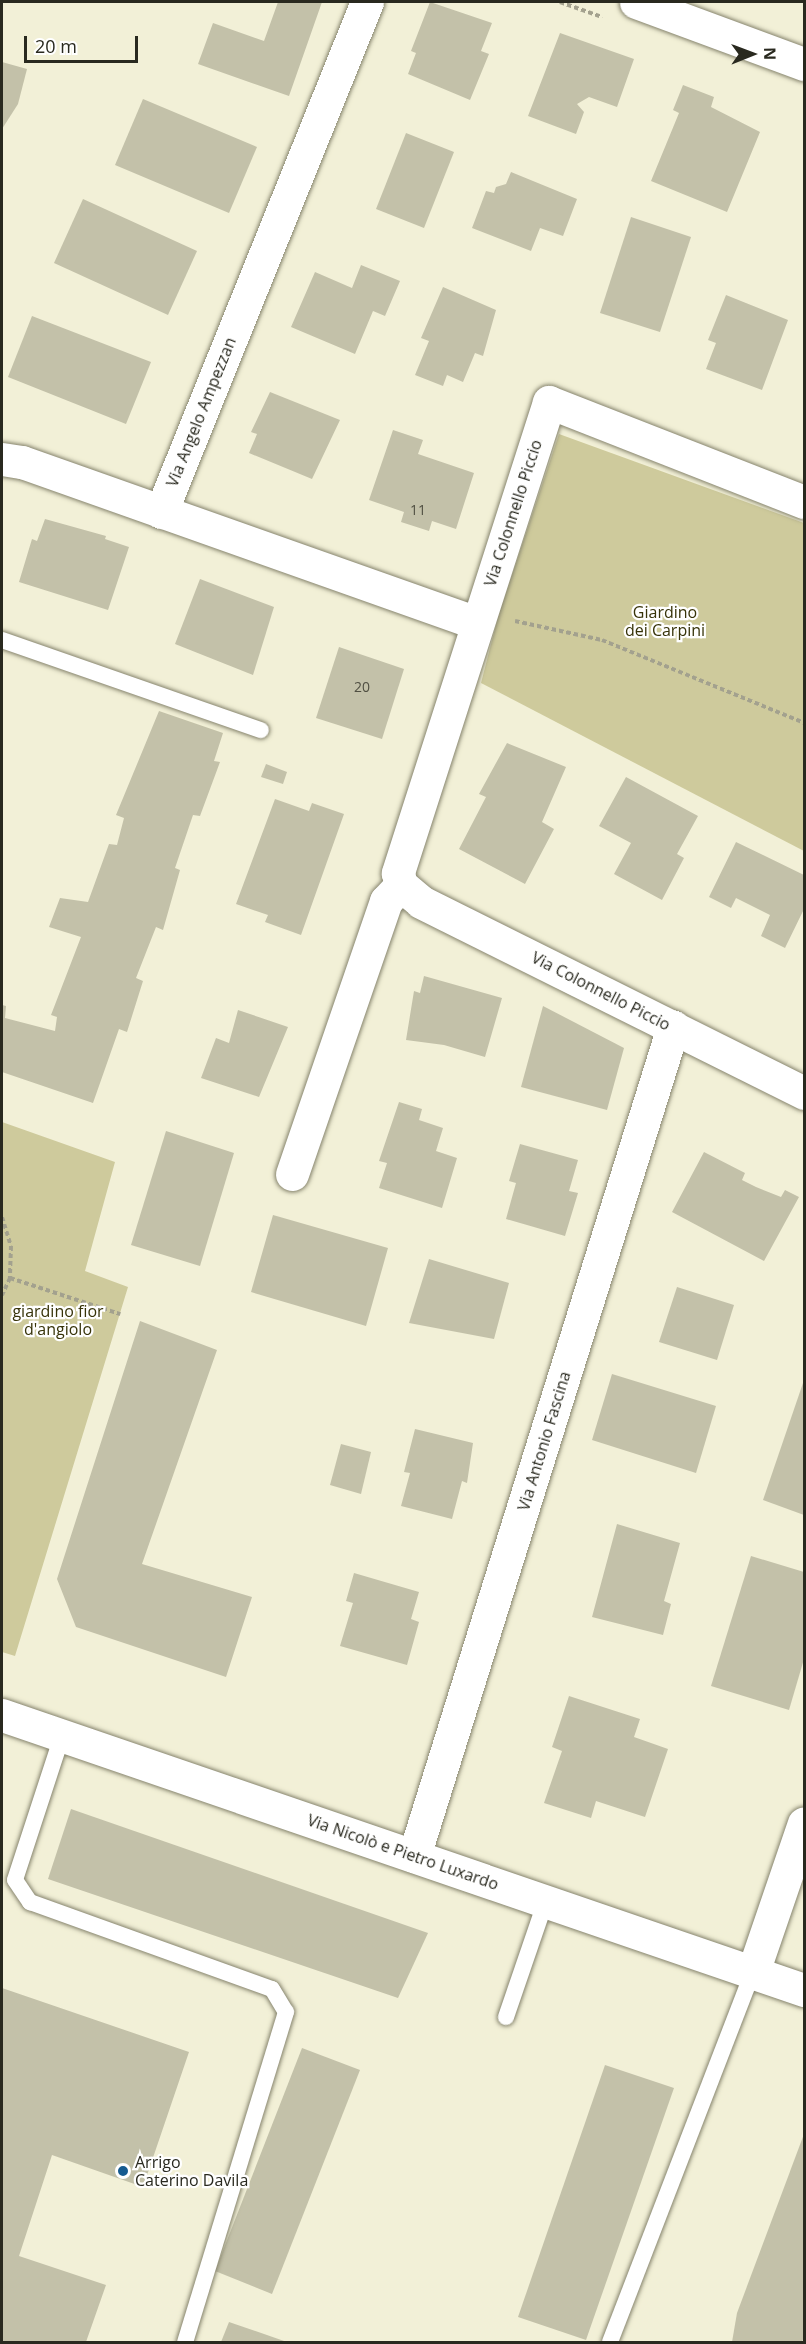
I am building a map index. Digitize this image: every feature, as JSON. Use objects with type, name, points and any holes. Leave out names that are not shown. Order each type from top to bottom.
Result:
[{"type":"street","name":"Via Angelo Ampezzan","points":[[161,512],[367,2]]},
{"type":"street","points":[[636,2],[804,64]]},
{"type":"street","name":"Via Colonnello Piccio","points":[[804,502],[549,402],[401,856],[400,885],[421,902],[804,1094]]},
{"type":"street","points":[[2,459],[22,462],[161,512],[478,618]]},
{"type":"street","points":[[292,1174],[386,901],[400,885]]},
{"type":"street","name":"Via Antonio Fascina","points":[[414,1856],[673,1027]]},
{"type":"street","name":"Via Nicolò e Pietro Luxardo","points":[[2,1715],[804,1990]]},
{"type":"street","points":[[753,1972],[804,1823]]},
{"type":"lane","points":[[2,640],[261,730]]},
{"type":"lane","points":[[62,1736],[15,1880],[30,1902],[272,1989],[286,2012],[185,2343]]},
{"type":"lane","points":[[506,2017],[546,1900]]},
{"type":"lane","points":[[610,2343],[753,1972]]},
{"type":"path","points":[[478,618],[602,640],[804,723]]},
{"type":"path","points":[[2,1217],[11,1246],[10,1278],[2,1295]]},
{"type":"path","points":[[10,1278],[120,1314]]},
{"type":"green space","name":"Giardino dei Carpini","points":[[559,434],[804,523],[804,851],[481,683],[498,617]]},
{"type":"green space","name":"giardino fior d'angiolo","points":[[2,1122],[115,1162],[85,1271],[128,1287],[15,1656],[2,1652]]},
{"type":"building","points":[[278,2],[322,2],[289,96],[198,64],[213,23],[264,41]]},
{"type":"building","points":[[430,2],[492,23],[481,51],[489,54],[470,100],[408,74],[416,53],[411,51]]},
{"type":"building","points":[[560,33],[634,59],[617,107],[589,97],[577,104],[584,112],[576,134],[528,116]]},
{"type":"building","points":[[2,62],[27,69],[18,104],[2,129]]},
{"type":"building","points":[[683,85],[714,97],[711,107],[760,132],[727,212],[651,181],[679,113],[673,110]]},
{"type":"building","points":[[143,99],[257,147],[229,213],[115,165]]},
{"type":"building","points":[[406,133],[454,152],[424,228],[376,209]]},
{"type":"building","points":[[511,172],[577,199],[563,236],[540,228],[531,251],[472,228],[486,191],[494,193],[496,187],[506,184]]},
{"type":"building","points":[[83,199],[197,251],[168,315],[54,263]]},
{"type":"building","points":[[631,217],[691,237],[660,332],[600,313]]},
{"type":"building","points":[[361,265],[400,281],[385,316],[373,311],[355,354],[291,327],[315,272],[352,288]]},
{"type":"building","points":[[443,287],[496,310],[483,356],[475,353],[463,382],[447,375],[443,386],[415,375],[429,341],[421,338]]},
{"type":"building","points":[[726,295],[788,320],[762,390],[706,369],[716,343],[708,340]]},
{"type":"building","points":[[32,316],[151,362],[126,424],[8,377]]},
{"type":"building","points":[[270,392],[340,420],[312,479],[249,453],[257,434],[251,432]]},
{"type":"building","points":[[393,430],[423,440],[418,454],[474,473],[456,529],[432,521],[429,531],[401,522],[404,512],[369,500]]},
{"type":"building","points":[[45,519],[106,536],[105,539],[129,547],[108,610],[19,582],[32,539],[37,541]]},
{"type":"building","points":[[200,579],[274,607],[253,675],[175,644]]},
{"type":"building","points":[[339,647],[404,669],[382,739],[316,718]]},
{"type":"building","points":[[159,711],[223,733],[214,761],[220,762],[200,816],[193,815],[175,868],[180,870],[163,930],[156,927],[136,978],[143,981],[127,1032],[119,1029],[93,1103],[2,1072],[2,1005],[6,1006],[5,1018],[55,1031],[57,1017],[51,1015],[81,937],[49,927],[60,898],[88,902],[109,844],[117,845],[124,818],[116,815]]},
{"type":"building","points":[[507,743],[566,767],[542,822],[554,829],[525,884],[459,849],[486,797],[479,794]]},
{"type":"building","points":[[266,764],[287,772],[283,784],[261,777]]},
{"type":"building","points":[[626,777],[698,816],[677,854],[684,858],[662,900],[614,874],[631,843],[599,826]]},
{"type":"building","points":[[275,799],[309,811],[312,803],[344,814],[301,935],[265,922],[268,915],[236,904]]},
{"type":"building","points":[[736,842],[804,875],[804,909],[785,948],[761,936],[770,915],[736,898],[731,908],[709,897]]},
{"type":"building","points":[[424,976],[502,998],[485,1057],[444,1045],[406,1040],[414,991],[420,993]]},
{"type":"building","points":[[543,1006],[624,1048],[607,1110],[521,1087]]},
{"type":"building","points":[[238,1010],[288,1027],[259,1097],[201,1078],[216,1038],[229,1043]]},
{"type":"building","points":[[399,1102],[422,1109],[419,1120],[443,1128],[436,1151],[457,1158],[442,1208],[379,1188],[387,1163],[379,1161]]},
{"type":"building","points":[[166,1131],[234,1153],[200,1266],[131,1245]]},
{"type":"building","points":[[520,1144],[578,1160],[569,1191],[578,1193],[565,1236],[506,1219],[516,1183],[509,1181]]},
{"type":"building","points":[[704,1152],[745,1173],[742,1180],[756,1187],[781,1197],[785,1190],[799,1197],[764,1261],[672,1212]]},
{"type":"building","points":[[273,1215],[388,1248],[366,1326],[251,1292]]},
{"type":"building","points":[[429,1259],[509,1283],[494,1339],[409,1323]]},
{"type":"building","points":[[677,1287],[734,1305],[717,1360],[659,1342]]},
{"type":"building","points":[[140,1321],[217,1350],[142,1564],[252,1597],[226,1677],[76,1627],[57,1579]]},
{"type":"building","points":[[612,1374],[716,1406],[696,1473],[592,1440]]},
{"type":"building","points":[[804,1380],[804,1515],[763,1500]]},
{"type":"building","points":[[415,1429],[473,1443],[467,1483],[462,1481],[452,1519],[401,1506],[410,1473],[404,1472]]},
{"type":"building","points":[[341,1444],[371,1452],[361,1494],[330,1485]]},
{"type":"building","points":[[617,1524],[680,1543],[664,1601],[671,1604],[663,1635],[592,1617]]},
{"type":"building","points":[[751,1556],[804,1572],[804,1659],[789,1710],[711,1686]]},
{"type":"building","points":[[354,1573],[419,1592],[411,1619],[419,1622],[407,1665],[340,1646],[353,1603],[346,1601]]},
{"type":"building","points":[[569,1696],[640,1719],[634,1737],[668,1749],[645,1817],[596,1801],[591,1818],[544,1803],[562,1751],[552,1747]]},
{"type":"building","points":[[71,1809],[428,1933],[398,1998],[48,1879]]},
{"type":"building","name":"Arrigo Caterino Davila","points":[[2,1988],[189,2052],[143,2187],[52,2155],[19,2256],[106,2285],[86,2342],[2,2342]]},
{"type":"building","points":[[302,2048],[360,2070],[272,2294],[215,2271]]},
{"type":"building","points":[[605,2065],[674,2088],[586,2340],[518,2317]]},
{"type":"building","points":[[804,2134],[804,2337],[802,2342],[732,2342],[737,2313]]},
{"type":"building","points":[[229,2322],[287,2342],[221,2342]]},
{"type":"place","name":"Arrigo Caterino Davila","points":[[123,2171]]}]
